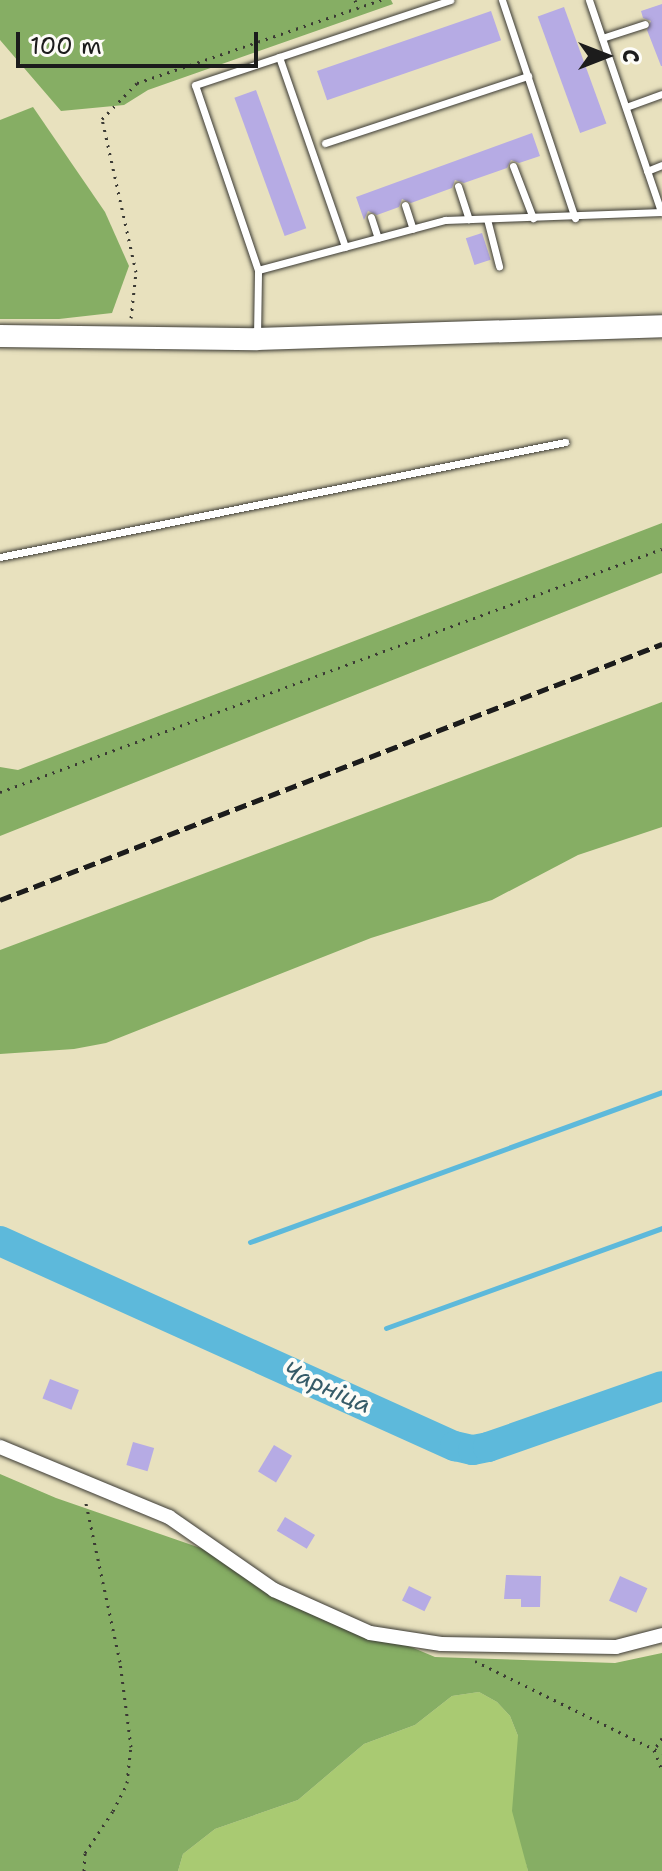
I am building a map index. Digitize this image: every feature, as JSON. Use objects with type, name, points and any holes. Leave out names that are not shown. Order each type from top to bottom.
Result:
[{"type":"street","points":[[0,336],[257,339],[662,326]]},
{"type":"street","points":[[0,1447],[82,1484],[169,1517],[274,1590],[370,1633],[441,1644],[616,1647],[662,1635]]},
{"type":"lane","points":[[257,339],[258,270],[195,85],[450,0]]},
{"type":"lane","points":[[502,0],[575,218]]},
{"type":"lane","points":[[258,270],[445,220],[575,218],[662,212],[589,0]]},
{"type":"lane","points":[[602,38],[645,24]]},
{"type":"lane","points":[[279,57],[345,247]]},
{"type":"lane","points":[[325,143],[528,76]]},
{"type":"lane","points":[[626,107],[662,94]]},
{"type":"lane","points":[[647,171],[662,165]]},
{"type":"lane","points":[[513,166],[533,218]]},
{"type":"lane","points":[[458,186],[469,219]]},
{"type":"lane","points":[[405,205],[413,229]]},
{"type":"lane","points":[[371,217],[378,238]]},
{"type":"lane","points":[[487,219],[499,266]]},
{"type":"lane","points":[[0,557],[565,442]]},
{"type":"path","points":[[355,0],[358,8]]},
{"type":"path","points":[[131,337],[136,272],[102,119],[137,83],[381,0]]},
{"type":"path","points":[[0,792],[662,549]]},
{"type":"path","points":[[82,1484],[120,1662],[131,1747],[127,1783],[85,1853],[84,1871]]},
{"type":"path","points":[[470,1658],[662,1753]]},
{"type":"path","points":[[654,1750],[662,1738]]},
{"type":"path","points":[[654,1750],[662,1770]]},
{"type":"green space","points":[[0,0],[391,0],[393,4],[148,90],[124,105],[61,111],[0,40]]},
{"type":"green space","points":[[33,107],[105,212],[129,266],[112,313],[59,319],[0,319],[0,120]]},
{"type":"green space","points":[[662,523],[662,573],[0,836],[0,767],[18,770]]},
{"type":"green space","points":[[662,702],[662,827],[578,855],[492,900],[371,938],[106,1043],[74,1049],[0,1054],[0,950]]},
{"type":"green space","points":[[0,1474],[56,1498],[212,1552],[344,1619],[435,1657],[615,1663],[662,1653],[662,1871],[528,1871],[512,1811],[518,1736],[510,1716],[497,1702],[479,1692],[452,1696],[415,1725],[364,1744],[298,1800],[215,1829],[183,1854],[178,1871],[0,1871]]},
{"type":"green space","points":[[479,1692],[497,1702],[510,1716],[518,1736],[523,1848],[528,1871],[178,1871],[183,1854],[215,1829],[298,1800],[364,1744],[415,1725],[452,1696]]},
{"type":"building","points":[[662,4],[661,66],[647,30],[651,21],[643,18],[641,11]]},
{"type":"building","points":[[564,7],[606,124],[580,133],[538,17]]},
{"type":"building","points":[[491,11],[501,40],[327,100],[317,71]]},
{"type":"building","points":[[256,90],[306,228],[285,236],[234,98]]},
{"type":"building","points":[[532,133],[540,156],[519,163],[511,160],[507,168],[464,183],[455,180],[452,188],[411,203],[402,199],[399,207],[377,215],[368,211],[364,220],[356,197]]},
{"type":"building","points":[[482,233],[491,260],[474,265],[466,238]]},
{"type":"building","points":[[50,1379],[79,1390],[71,1410],[42,1399]]},
{"type":"building","points":[[133,1442],[154,1448],[148,1471],[126,1465]]},
{"type":"building","points":[[274,1445],[292,1456],[276,1482],[258,1472]]},
{"type":"building","points":[[285,1517],[315,1535],[307,1549],[277,1531]]},
{"type":"building","points":[[506,1575],[541,1576],[540,1607],[521,1607],[521,1599],[504,1599]]},
{"type":"building","points":[[620,1576],[647,1588],[636,1613],[609,1601]]},
{"type":"building","points":[[409,1586],[431,1597],[424,1611],[402,1600]]},
{"type":"waterway","points":[[250,1242],[662,1092]]},
{"type":"waterway","points":[[386,1328],[662,1228]]},
{"type":"waterway","name":"Чарніца","points":[[0,1241],[455,1446],[473,1450],[662,1386]]},
{"type":"railway","points":[[0,900],[662,644]]}]
